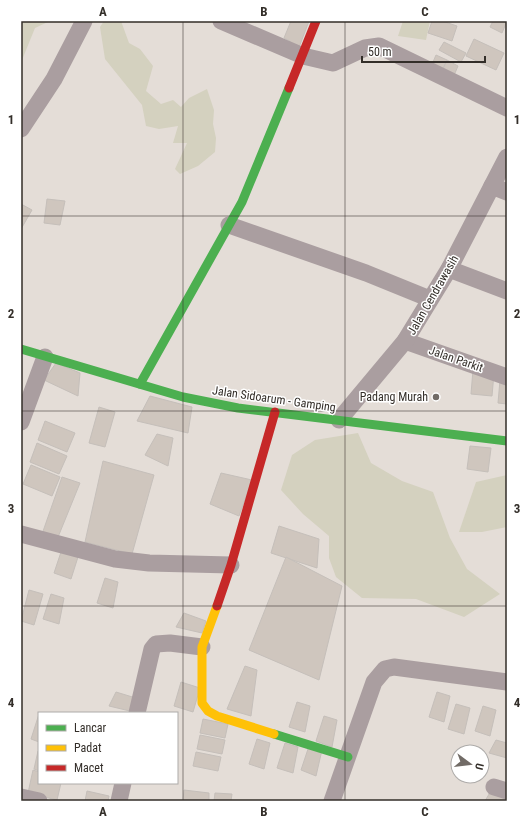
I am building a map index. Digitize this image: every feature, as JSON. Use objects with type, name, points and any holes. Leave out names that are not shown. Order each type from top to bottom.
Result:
[{"type":"street","points":[[21,129],[54,79],[84,21]]},
{"type":"street","points":[[221,21],[303,56],[333,63],[365,48],[379,46],[507,108]]},
{"type":"street","points":[[140,384],[242,202],[303,56],[316,21]]},
{"type":"street","name":"Jalan Cendrawasih","points":[[339,420],[405,341],[500,189],[507,157]]},
{"type":"street","points":[[229,225],[366,274],[430,299]]},
{"type":"street","points":[[449,269],[507,292]]},
{"type":"street","name":"Jalan Parkit","points":[[405,341],[507,377]]},
{"type":"street","name":"Jalan Sidoarum - Gamping","points":[[21,349],[184,397],[215,404],[507,441]]},
{"type":"street","points":[[21,422],[45,357]]},
{"type":"street","points":[[275,412],[231,565],[202,647],[201,700],[203,707],[209,713],[348,757]]},
{"type":"street","points":[[21,534],[115,560],[148,563],[231,565]]},
{"type":"street","points":[[137,712],[152,649],[156,644],[170,643],[202,647]]},
{"type":"street","points":[[332,801],[374,682],[385,669],[394,667],[507,682]]},
{"type":"street","points":[[119,801],[123,784]]},
{"type":"street","points":[[21,797],[39,801]]},
{"type":"shaded area","points":[[21,21],[50,21],[35,28],[22,60],[21,101]]},
{"type":"shaded area","points":[[104,21],[121,21],[129,43],[140,49],[153,66],[146,91],[161,104],[173,100],[181,107],[189,98],[207,89],[214,110],[213,124],[216,138],[215,152],[198,166],[180,174],[175,169],[187,143],[173,143],[178,126],[159,129],[146,126],[142,105],[105,59],[100,27]]},
{"type":"shaded area","points":[[403,21],[430,21],[426,40],[398,36]]},
{"type":"shaded area","points":[[358,433],[371,463],[402,481],[433,492],[450,538],[467,569],[500,594],[464,617],[416,599],[362,598],[336,577],[329,558],[329,536],[303,514],[281,490],[292,455],[315,440]]},
{"type":"shaded area","points":[[507,475],[507,527],[482,532],[459,532],[476,482]]},
{"type":"building","points":[[291,21],[309,21],[298,50],[288,46],[290,41],[284,38]]},
{"type":"building","points":[[432,21],[442,21],[457,26],[452,41],[428,33]]},
{"type":"building","points":[[493,21],[507,21],[502,33],[490,27]]},
{"type":"building","points":[[474,39],[504,53],[496,70],[466,56]]},
{"type":"building","points":[[444,42],[466,53],[461,62],[439,50]]},
{"type":"building","points":[[436,55],[447,60],[440,75],[430,69]]},
{"type":"building","points":[[447,60],[458,66],[452,80],[441,74]]},
{"type":"building","points":[[47,199],[65,201],[60,225],[44,223]]},
{"type":"building","points":[[21,204],[32,210],[21,229]]},
{"type":"building","points":[[56,363],[80,373],[78,396],[44,380]]},
{"type":"building","points":[[473,370],[494,373],[492,396],[471,394]]},
{"type":"building","points":[[500,380],[507,381],[507,404],[498,403]]},
{"type":"building","points":[[150,396],[192,407],[188,433],[137,421]]},
{"type":"building","points":[[99,407],[115,412],[105,447],[89,443]]},
{"type":"building","points":[[45,421],[75,433],[67,452],[38,440]]},
{"type":"building","points":[[157,434],[173,438],[168,466],[145,455]]},
{"type":"building","points":[[37,443],[67,456],[59,474],[30,462]]},
{"type":"building","points":[[470,446],[491,448],[488,472],[467,469]]},
{"type":"building","points":[[103,461],[154,475],[132,554],[85,542]]},
{"type":"building","points":[[31,465],[60,477],[52,496],[23,484]]},
{"type":"building","points":[[221,473],[252,480],[239,516],[210,504]]},
{"type":"building","points":[[62,477],[80,483],[56,542],[41,537]]},
{"type":"building","points":[[279,526],[319,539],[317,568],[271,553]]},
{"type":"building","points":[[61,552],[78,557],[71,579],[54,573]]},
{"type":"building","points":[[286,557],[342,586],[319,680],[249,650]]},
{"type":"building","points":[[105,578],[118,582],[113,608],[97,603]]},
{"type":"building","points":[[29,590],[43,594],[34,625],[21,621]]},
{"type":"building","points":[[51,594],[64,598],[59,624],[43,619]]},
{"type":"building","points":[[184,613],[206,621],[202,633],[176,627]]},
{"type":"building","points":[[245,666],[257,670],[251,716],[227,709]]},
{"type":"building","points":[[181,682],[200,688],[193,712],[174,706]]},
{"type":"building","points":[[116,692],[139,699],[134,712],[109,706]]},
{"type":"building","points":[[437,692],[450,696],[444,722],[429,717]]},
{"type":"building","points":[[297,702],[310,706],[305,732],[289,727]]},
{"type":"building","points":[[456,704],[470,708],[464,734],[448,729]]},
{"type":"building","points":[[483,706],[496,710],[490,736],[475,731]]},
{"type":"building","points":[[324,716],[337,720],[332,747],[316,741]]},
{"type":"building","points":[[38,717],[38,742],[31,739]]},
{"type":"building","points":[[203,719],[228,724],[225,738],[200,733]]},
{"type":"building","points":[[200,735],[225,740],[222,754],[197,749]]},
{"type":"building","points":[[257,739],[270,743],[264,769],[249,764]]},
{"type":"building","points":[[496,740],[507,743],[507,758],[490,753]]},
{"type":"building","points":[[285,743],[298,747],[293,773],[277,768]]},
{"type":"building","points":[[309,746],[322,750],[316,776],[301,770]]},
{"type":"building","points":[[38,751],[38,771],[34,769]]},
{"type":"building","points":[[196,752],[221,757],[218,771],[193,766]]},
{"type":"building","points":[[33,770],[38,772],[38,784],[61,784],[57,800],[28,793]]},
{"type":"building","points":[[492,789],[507,794],[507,801],[485,801]]},
{"type":"building","points":[[184,790],[209,793],[209,801],[183,801]]},
{"type":"building","points":[[87,791],[109,796],[108,801],[85,801]]},
{"type":"building","points":[[215,793],[232,794],[231,801],[214,801]]},
{"type":"traffic: fast","points":[[140,384],[242,202],[289,88]]},
{"type":"traffic: fast","points":[[21,349],[183,397],[238,408],[507,441]]},
{"type":"traffic: fast","points":[[274,734],[348,757]]},
{"type":"traffic: slow","points":[[217,606],[202,647],[202,703],[208,711],[217,716],[274,734]]},
{"type":"traffic: jam","points":[[289,88],[316,21]]},
{"type":"traffic: jam","points":[[217,606],[231,565],[275,412]]},
{"type":"place","name":"Padang Murah","points":[[436,397]]}]
